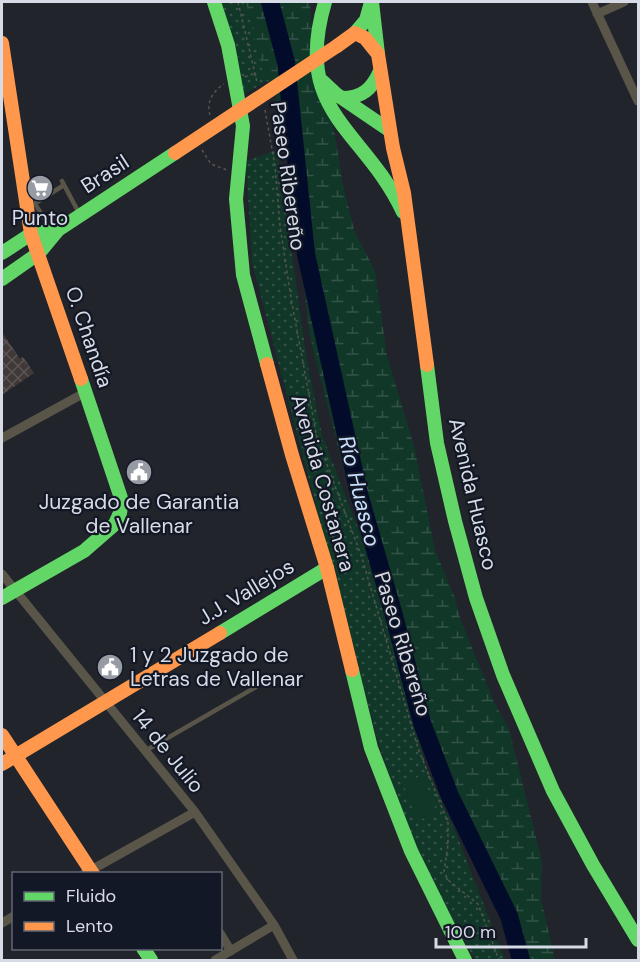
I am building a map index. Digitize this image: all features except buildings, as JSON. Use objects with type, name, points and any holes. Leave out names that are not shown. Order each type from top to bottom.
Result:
[{"type":"main road","name":"Avenida Costanera","points":[[214,2],[228,45],[243,126],[236,199],[243,275],[292,455],[327,568],[371,748],[411,851],[465,960]]},
{"type":"main road","points":[[326,2],[319,34],[320,79],[324,94],[337,117],[394,196],[407,220]]},
{"type":"main road","points":[[371,2],[366,20],[355,33],[365,38],[378,54]]},
{"type":"main road","name":"Avenida Huasco","points":[[371,2],[389,130],[403,184],[437,443],[476,598],[503,675],[549,781],[593,865],[639,940]]},
{"type":"main road","name":"Brasil","points":[[2,279],[39,254],[58,230],[79,212],[175,153],[355,33]]},
{"type":"main road","name":"O. Chandía","points":[[2,43],[31,207],[31,234],[122,501],[115,524],[84,551],[2,598]]},
{"type":"main road","points":[[342,98],[354,98],[366,93],[375,84],[380,71]]},
{"type":"main road","points":[[320,79],[342,98],[389,130]]},
{"type":"main road","points":[[363,152],[370,157],[379,158],[393,148]]},
{"type":"main road","name":"Brasil","points":[[2,253],[31,234],[58,230]]},
{"type":"main road","name":"J.J. Vallejos","points":[[2,764],[327,568]]},
{"type":"main road","points":[[2,735],[89,872]]},
{"type":"street","points":[[592,2],[639,101]]},
{"type":"street","points":[[597,14],[624,2]]},
{"type":"street","points":[[2,438],[86,392]]},
{"type":"street","name":"14 de Julio","points":[[2,574],[195,812],[274,925],[293,960]]},
{"type":"street","points":[[89,872],[195,812]]},
{"type":"street","points":[[215,960],[274,925]]},
{"type":"street","points":[[222,936],[231,951]]},
{"type":"lane","points":[[63,183],[79,212],[53,224],[46,221],[31,207],[63,183]]},
{"type":"lane","points":[[145,751],[256,687]]},
{"type":"path","name":"Paseo Ribereño","points":[[238,2],[257,82]]},
{"type":"path","name":"Paseo Ribereño","points":[[264,110],[275,166],[280,226],[291,298],[317,438],[361,555],[418,748],[448,823],[444,872],[448,880],[478,904],[499,960]]},
{"type":"green space","points":[[220,2],[252,2],[275,76],[243,95]]},
{"type":"green space","points":[[246,2],[310,2],[313,51],[335,135],[342,180],[354,230],[375,271],[387,356],[414,446],[435,550],[494,702],[509,729],[542,861],[541,899],[555,960],[512,960],[492,887],[453,792],[430,744],[379,596],[389,586],[366,509],[353,505],[310,337],[292,186],[278,117],[276,89],[264,79]]},
{"type":"green space","points":[[277,150],[307,361],[322,435],[371,562],[390,621],[426,766],[456,833],[505,960],[475,960],[417,851],[379,746],[252,262],[246,161]]},
{"type":"green space","points":[[423,775],[437,813],[417,821],[403,783]]},
{"type":"waterway","name":"Río Huasco","points":[[270,2],[286,62],[306,254],[359,494],[422,723],[450,796],[509,916],[521,960]]},
{"type":"traffic: fast","points":[[214,2],[228,45],[243,126],[236,199],[243,275],[267,364]]},
{"type":"traffic: fast","points":[[325,2],[317,40],[318,70],[325,96],[337,118],[387,183],[403,212]]},
{"type":"traffic: fast","points":[[355,33],[366,20],[371,2]]},
{"type":"traffic: fast","points":[[372,2],[378,54]]},
{"type":"traffic: fast","points":[[342,98],[349,98],[366,91],[374,83],[380,71]]},
{"type":"traffic: fast","points":[[322,81],[336,94],[389,130]]},
{"type":"traffic: fast","points":[[2,279],[39,253],[58,230],[175,153]]},
{"type":"traffic: fast","points":[[2,253],[31,234],[58,230]]},
{"type":"traffic: fast","points":[[427,365],[437,443],[455,521],[476,598],[503,675],[553,791],[593,865],[638,940]]},
{"type":"traffic: fast","points":[[2,598],[84,551],[115,524],[120,513],[122,501],[81,379]]},
{"type":"traffic: fast","points":[[220,633],[327,568]]},
{"type":"traffic: fast","points":[[352,670],[371,748],[411,851],[465,960]]},
{"type":"traffic: fast","points":[[144,950],[151,960]]},
{"type":"traffic: slow","points":[[337,46],[355,33],[365,38],[378,54],[393,148],[404,193],[427,365]]},
{"type":"traffic: slow","points":[[2,43],[31,234],[81,379]]},
{"type":"traffic: slow","points":[[175,153],[337,46]]},
{"type":"traffic: slow","points":[[267,364],[327,568],[352,670]]},
{"type":"traffic: slow","points":[[2,764],[220,633]]},
{"type":"traffic: slow","points":[[2,735],[92,872]]},
{"type":"place","name":"Punto","points":[[40,188]]},
{"type":"place","name":"Juzgado de Garantia de Vallenar","points":[[139,472]]},
{"type":"place","name":"1 y 2 Juzgado de Letras de Vallenar","points":[[110,667]]}]
